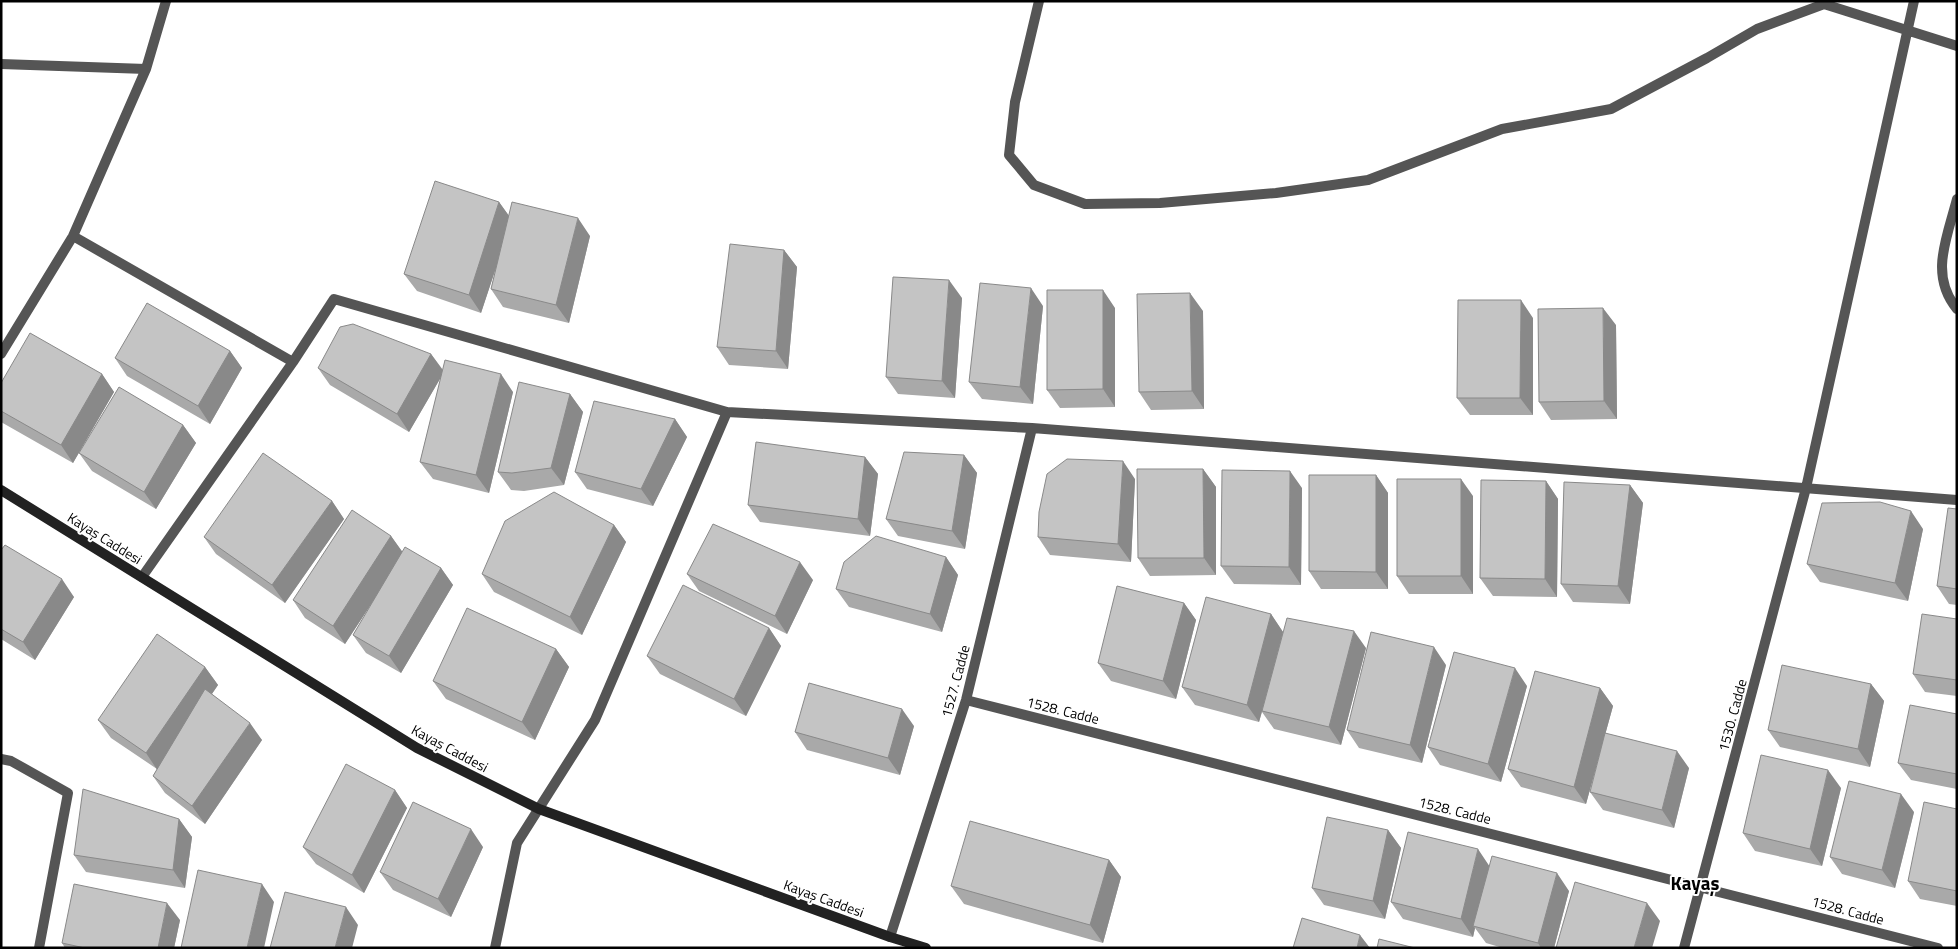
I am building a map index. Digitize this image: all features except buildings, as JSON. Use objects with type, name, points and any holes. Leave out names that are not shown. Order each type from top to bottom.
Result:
[{"type":"street","points":[[1,354],[73,236],[146,69],[166,1]]},
{"type":"street","points":[[1039,1],[1015,102],[1009,155],[1034,185],[1085,204],[1160,203],[1276,194],[1368,180],[1502,129],[1612,109],[1708,58],[1757,29],[1824,4],[1957,46]]},
{"type":"street","name":"1530. Cadde","points":[[1684,948],[1806,488],[1914,1]]},
{"type":"street","points":[[1,64],[146,69]]},
{"type":"street","points":[[1957,200],[1941,264],[1941,278],[1945,291],[1957,310]]},
{"type":"street","points":[[73,236],[293,362]]},
{"type":"street","points":[[142,577],[293,362],[334,298],[726,412],[1032,428],[1957,500]]},
{"type":"street","points":[[495,948],[517,843],[595,720],[726,412]]},
{"type":"street","name":"1527. Cadde","points":[[890,937],[966,700],[1032,428]]},
{"type":"street","name":"Kayaş Caddesi","points":[[1,490],[417,748],[539,809],[890,937],[926,948]]},
{"type":"street","name":"1528. Cadde","points":[[966,700],[1938,948]]},
{"type":"street","points":[[1,759],[11,761],[68,794],[39,948]]},
{"type":"district","name":"Kayaş","points":[[1695,882]]}]
